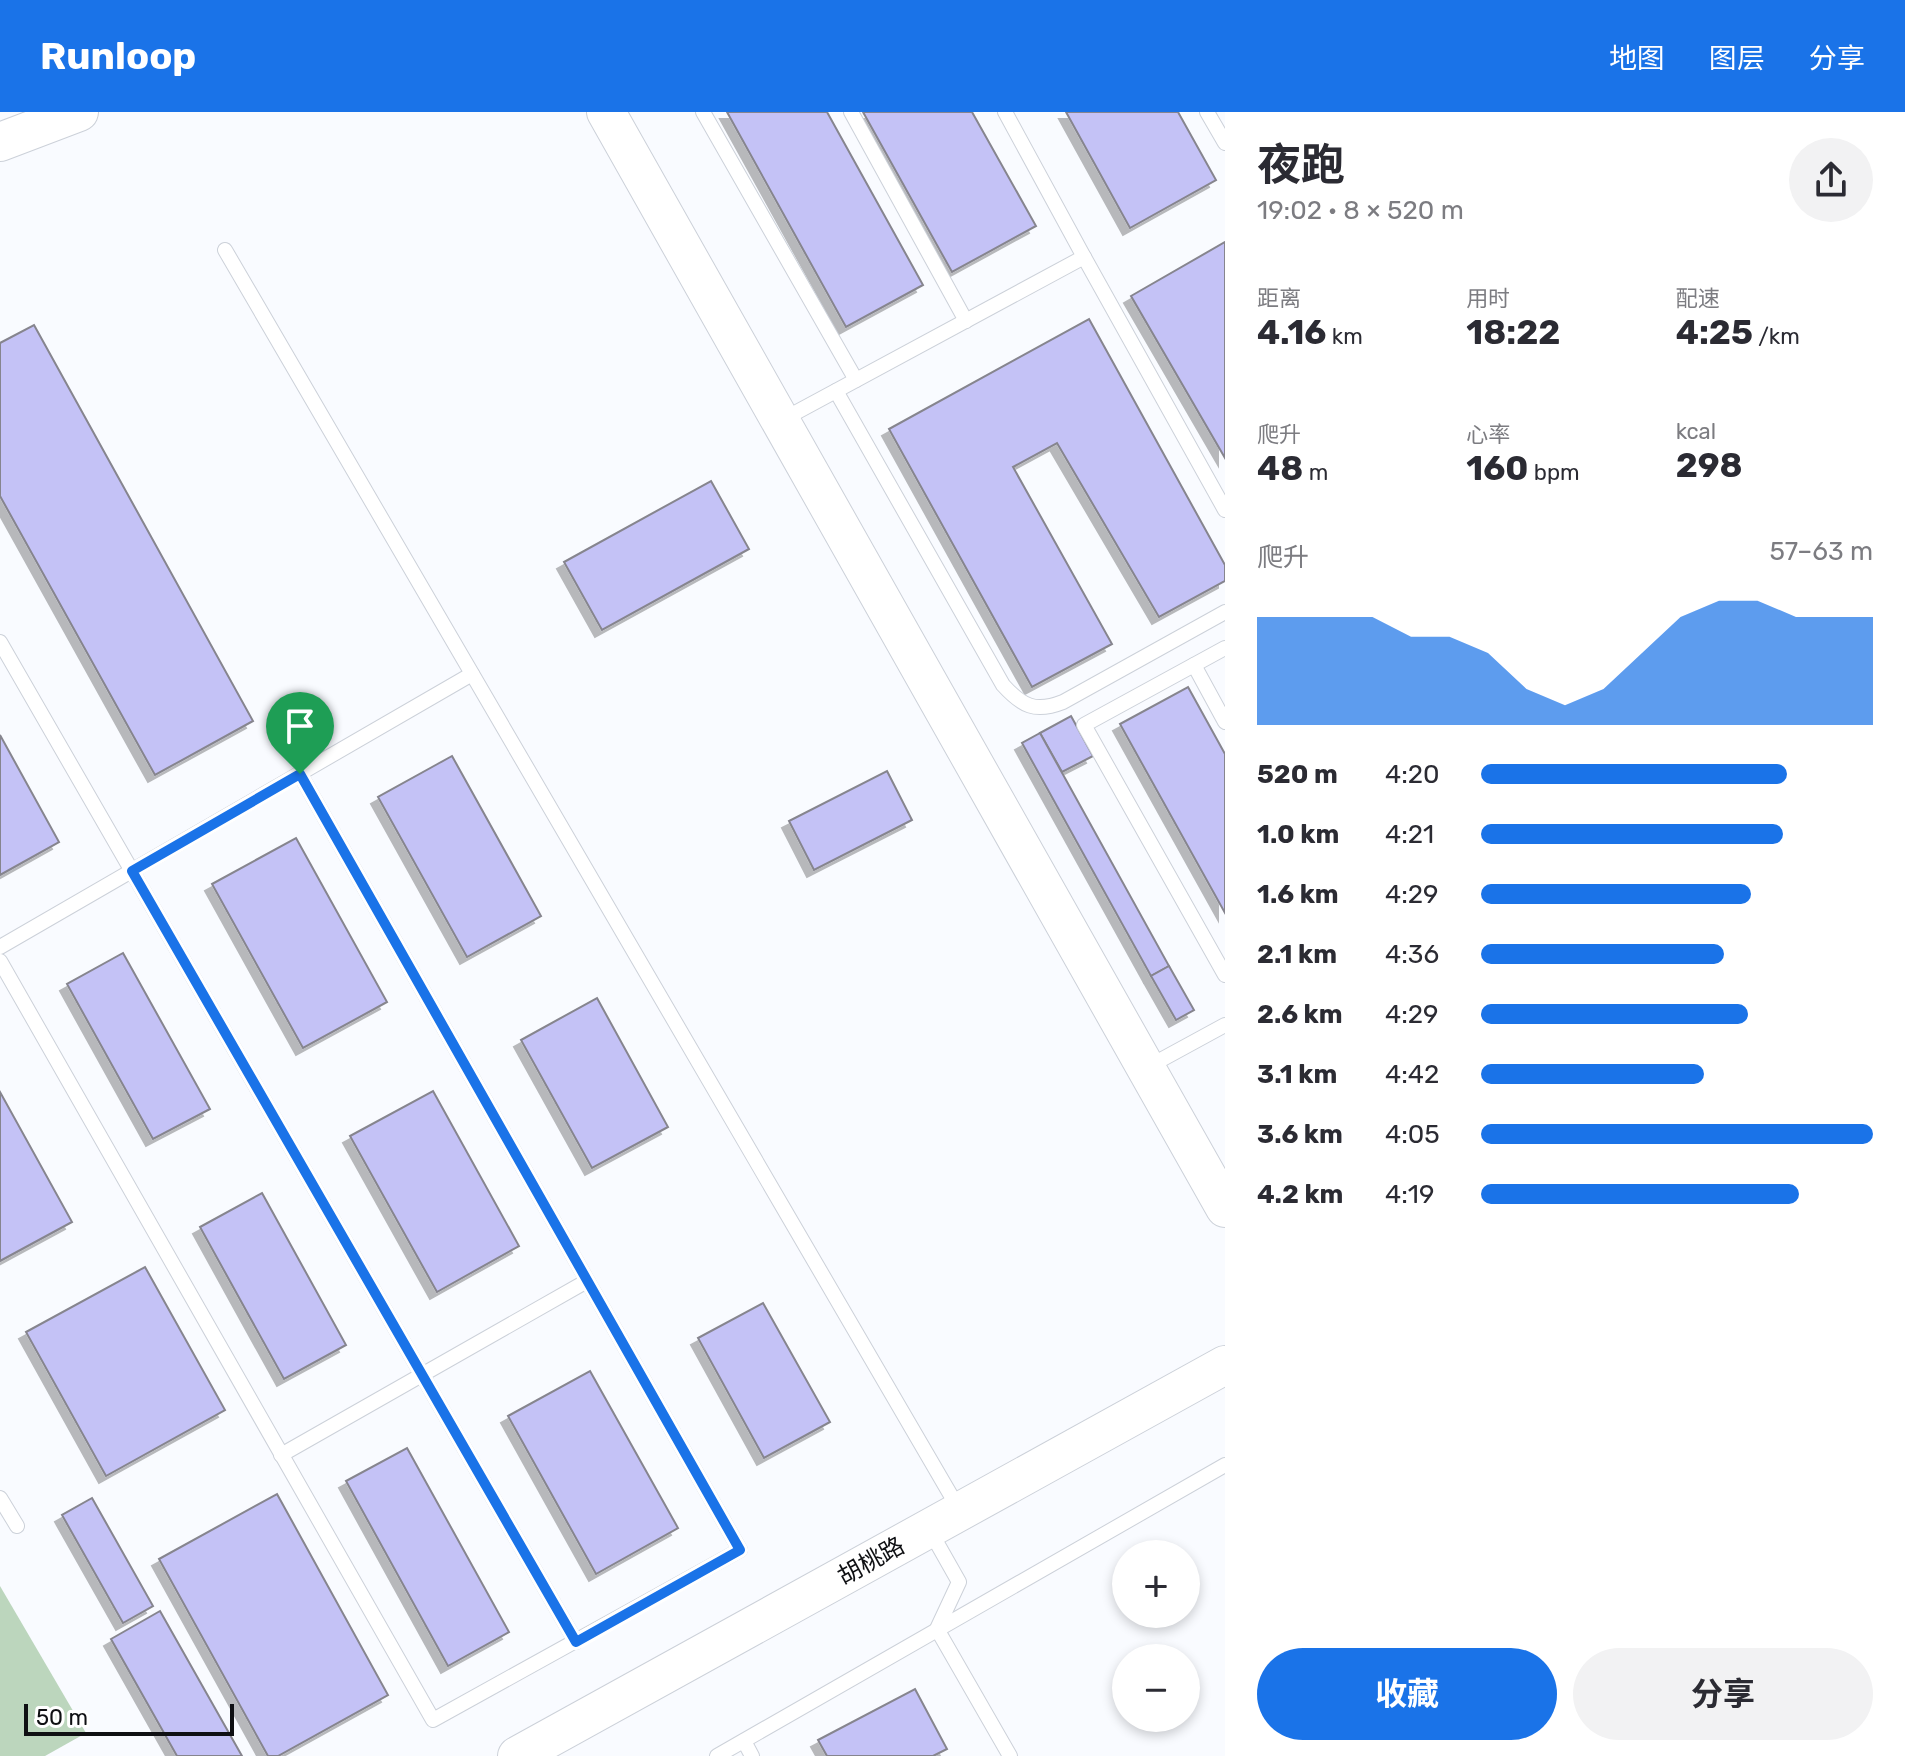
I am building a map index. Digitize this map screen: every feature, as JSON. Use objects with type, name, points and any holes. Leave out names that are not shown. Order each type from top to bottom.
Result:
[{"type":"street","points":[[0,142],[79,112]]},
{"type":"street","points":[[606,112],[1225,1208]]},
{"type":"street","name":"胡桃路","points":[[517,1756],[1225,1365]]},
{"type":"lane","points":[[703,112],[856,380]]},
{"type":"lane","points":[[851,112],[966,321]]},
{"type":"lane","points":[[1005,112],[1225,510]]},
{"type":"lane","points":[[1207,112],[1225,143]]},
{"type":"lane","points":[[225,250],[472,674],[945,1520],[959,1582],[937,1629]]},
{"type":"lane","points":[[780,421],[1084,257]]},
{"type":"lane","points":[[836,391],[1003,685],[1029,708],[1046,708],[1063,702],[1225,612]]},
{"type":"lane","points":[[0,642],[576,1642]]},
{"type":"lane","points":[[1225,648],[1084,725],[1225,975]]},
{"type":"lane","points":[[1194,665],[1225,722]]},
{"type":"lane","points":[[0,947],[472,674]]},
{"type":"lane","points":[[0,961],[433,1720],[740,1550],[300,774]]},
{"type":"lane","points":[[1146,1069],[1225,1025]]},
{"type":"lane","points":[[281,1455],[587,1281]]},
{"type":"lane","points":[[717,1756],[1225,1465]]},
{"type":"lane","points":[[0,1498],[17,1526]]},
{"type":"lane","points":[[937,1629],[1010,1756]]},
{"type":"lane","points":[[744,1741],[752,1756]]},
{"type":"green space","points":[[0,1586],[86,1733],[45,1756],[0,1756]]},
{"type":"building","points":[[727,112],[827,112],[923,285],[846,327]]},
{"type":"building","points":[[863,112],[972,112],[1036,226],[952,272]]},
{"type":"building","points":[[1066,112],[1178,112],[1216,180],[1130,228]]},
{"type":"building","points":[[1225,242],[1225,458],[1131,296]]},
{"type":"building","points":[[1089,319],[1225,565],[1225,581],[1159,617],[1057,443],[1013,467],[1112,644],[1032,687],[889,429]]},
{"type":"building","points":[[34,325],[253,721],[155,775],[0,496],[0,343]]},
{"type":"building","points":[[711,481],[749,549],[602,630],[564,562]]},
{"type":"building","points":[[1188,687],[1225,754],[1225,913],[1120,724]]},
{"type":"building","points":[[1071,716],[1093,756],[1062,772],[1040,733]]},
{"type":"building","points":[[1040,733],[1169,966],[1151,976],[1022,743]]},
{"type":"building","points":[[0,735],[59,842],[0,875]]},
{"type":"building","points":[[452,756],[541,916],[467,957],[378,797]]},
{"type":"building","points":[[887,771],[912,820],[814,870],[789,821]]},
{"type":"building","points":[[296,838],[387,1002],[303,1048],[212,884]]},
{"type":"building","points":[[123,953],[210,1109],[153,1139],[67,984]]},
{"type":"building","points":[[1169,966],[1194,1010],[1176,1020],[1151,976]]},
{"type":"building","points":[[597,998],[668,1127],[592,1168],[521,1040]]},
{"type":"building","points":[[433,1091],[519,1246],[437,1292],[350,1136]]},
{"type":"building","points":[[0,1092],[72,1222],[0,1261]]},
{"type":"building","points":[[262,1193],[346,1345],[284,1379],[200,1227]]},
{"type":"building","points":[[145,1267],[225,1410],[106,1476],[26,1332]]},
{"type":"building","points":[[763,1303],[830,1422],[764,1458],[698,1338]]},
{"type":"building","points":[[590,1371],[678,1528],[596,1574],[508,1416]]},
{"type":"building","points":[[407,1448],[509,1632],[448,1666],[346,1481]]},
{"type":"building","points":[[277,1494],[388,1695],[278,1756],[268,1756],[159,1559]]},
{"type":"building","points":[[92,1498],[153,1606],[123,1623],[62,1515]]},
{"type":"building","points":[[160,1611],[242,1756],[177,1756],[111,1639]]},
{"type":"building","points":[[915,1689],[947,1749],[933,1756],[827,1756],[818,1740]]},
{"type":"route","points":[[300,774],[740,1550],[576,1642],[132,871],[300,774]]}]
